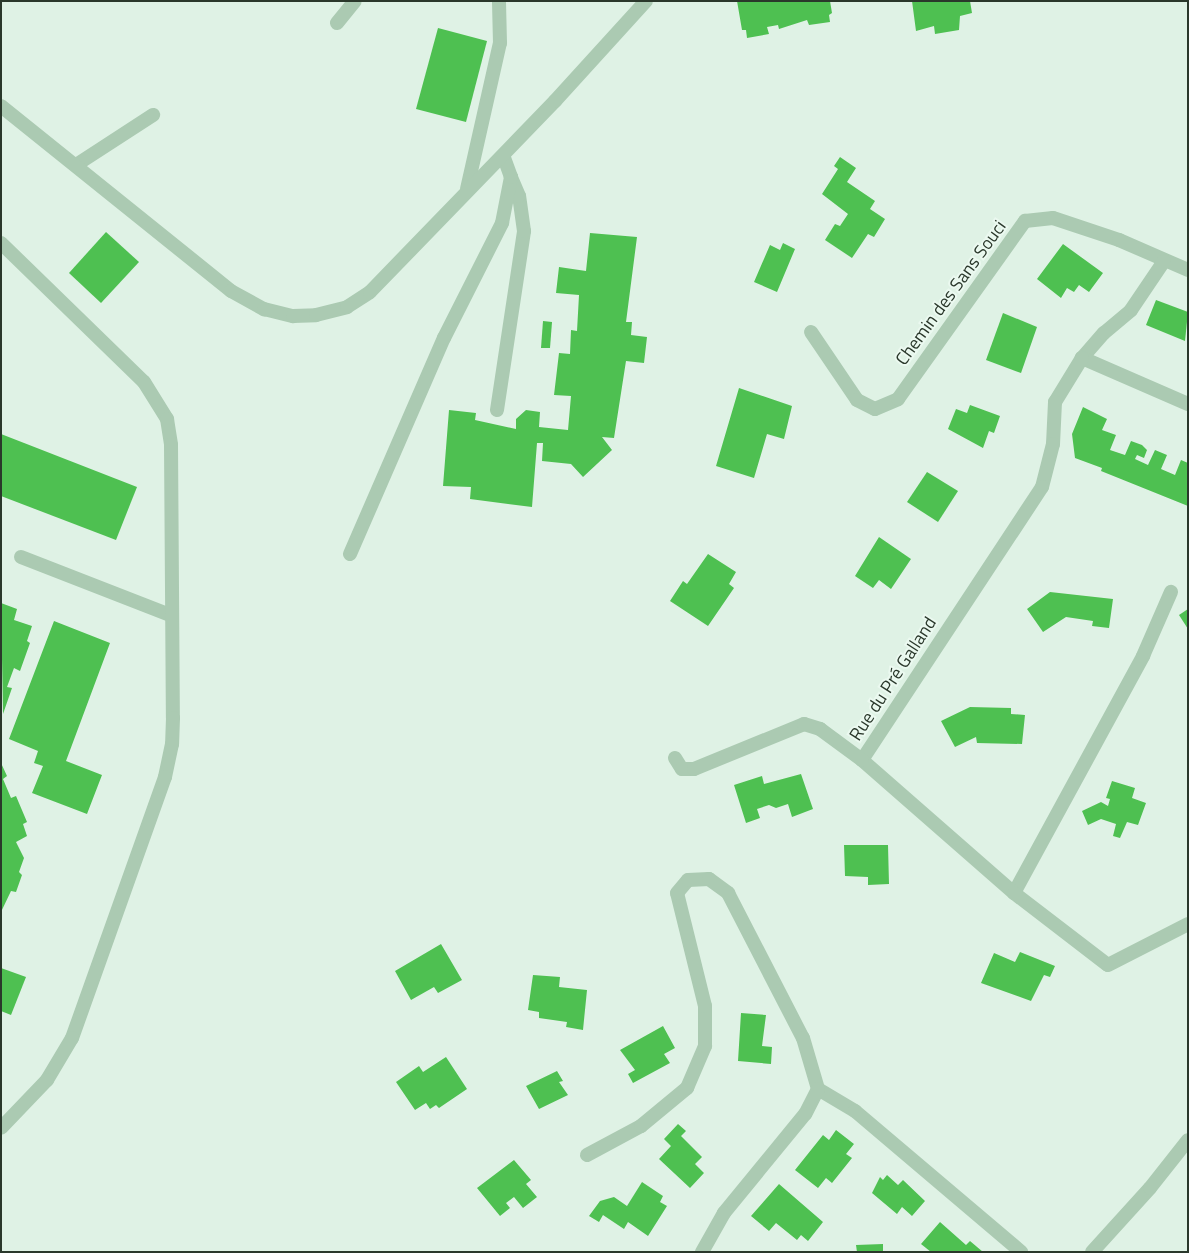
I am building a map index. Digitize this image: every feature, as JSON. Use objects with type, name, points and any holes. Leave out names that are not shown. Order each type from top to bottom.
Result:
[{"type":"street","points":[[337,23],[355,1]]},
{"type":"street","points":[[467,189],[500,43],[499,1]]},
{"type":"street","points":[[1,106],[231,291],[264,309],[294,316],[316,315],[358,302],[467,189],[503,155],[646,1]]},
{"type":"street","points":[[76,165],[153,115]]},
{"type":"street","points":[[497,410],[524,231],[519,196],[503,155]]},
{"type":"street","points":[[350,554],[444,338],[502,223],[511,177]]},
{"type":"street","name":"Chemin des Sans Souci","points":[[811,332],[857,400],[875,409],[898,399],[1025,221],[1052,218],[1119,240],[1188,270]]},
{"type":"street","points":[[1,243],[144,382],[167,419],[171,445],[172,616],[172,744],[165,777],[72,1038],[47,1080],[1,1128]]},
{"type":"street","name":"Rue du Pré Galland","points":[[1164,261],[1131,310],[1104,333],[1082,358],[1055,402],[1053,444],[1042,487],[862,760],[1014,893],[1108,965],[1188,924]]},
{"type":"street","points":[[1082,358],[1188,404]]},
{"type":"street","points":[[21,557],[172,616]]},
{"type":"street","points":[[1014,893],[1143,656],[1170,592]]},
{"type":"street","points":[[675,758],[682,769],[694,769],[804,724],[820,729],[862,760]]},
{"type":"street","points":[[588,1156],[641,1126],[687,1088],[705,1046],[706,1006],[677,893],[688,880],[709,879],[728,893],[803,1038],[818,1089],[805,1114],[724,1212],[702,1252]]},
{"type":"street","points":[[818,1089],[855,1110],[1021,1252]]},
{"type":"street","points":[[1092,1252],[1150,1188],[1188,1140]]},
{"type":"building","points":[[737,1],[830,1],[832,13],[829,15],[830,22],[809,25],[807,20],[779,29],[778,25],[767,27],[769,34],[747,38],[746,30],[742,30]]},
{"type":"building","points":[[912,1],[970,1],[972,13],[960,16],[959,30],[935,34],[934,26],[916,31]]},
{"type":"building","points":[[438,28],[487,41],[466,122],[416,109]]},
{"type":"building","points":[[840,157],[856,168],[847,182],[875,201],[870,209],[885,219],[874,237],[868,234],[852,258],[825,240],[835,224],[840,226],[848,214],[822,194],[838,169],[834,166]]},
{"type":"building","points":[[106,232],[139,262],[101,303],[69,273]]},
{"type":"building","points":[[590,233],[637,237],[626,322],[632,322],[631,335],[647,337],[644,363],[626,361],[614,438],[602,437],[612,450],[583,477],[571,464],[542,461],[543,443],[537,443],[532,507],[470,499],[471,487],[443,486],[449,410],[476,413],[475,420],[516,429],[516,419],[526,410],[540,412],[539,427],[568,430],[571,396],[554,395],[559,353],[570,354],[571,330],[577,331],[579,295],[556,293],[559,267],[586,271]]},
{"type":"building","points":[[783,243],[795,249],[777,292],[754,282],[770,245],[780,250]]},
{"type":"building","points":[[1063,244],[1103,273],[1089,292],[1079,285],[1074,292],[1067,288],[1061,298],[1037,279]]},
{"type":"building","points":[[1156,300],[1188,312],[1185,341],[1146,325]]},
{"type":"building","points":[[1003,313],[1037,327],[1021,373],[986,360]]},
{"type":"building","points":[[543,321],[552,322],[550,348],[541,348]]},
{"type":"building","points":[[739,388],[792,406],[784,439],[767,434],[754,478],[716,466]]},
{"type":"building","points":[[970,405],[1000,416],[994,433],[989,431],[983,448],[948,429],[956,409],[967,413]]},
{"type":"building","points":[[1083,407],[1107,419],[1102,430],[1116,435],[1110,450],[1125,455],[1131,441],[1142,445],[1147,450],[1144,458],[1137,455],[1135,459],[1148,465],[1155,450],[1167,455],[1161,469],[1175,475],[1181,460],[1188,463],[1188,506],[1101,471],[1102,468],[1075,458],[1072,434]]},
{"type":"building","points":[[1,434],[137,487],[116,540],[1,496]]},
{"type":"building","points":[[927,472],[958,491],[938,522],[907,502]]},
{"type":"building","points":[[879,537],[911,559],[891,589],[879,580],[873,588],[855,576]]},
{"type":"building","points":[[708,554],[736,572],[729,584],[734,588],[708,626],[670,601],[683,581],[687,584]]},
{"type":"building","points":[[1050,592],[1113,599],[1109,628],[1092,626],[1093,621],[1066,617],[1043,632],[1027,609]]},
{"type":"building","points":[[1,603],[17,609],[14,620],[32,626],[27,641],[30,643],[20,671],[14,668],[7,687],[12,688],[3,714]]},
{"type":"building","points":[[1188,609],[1188,629],[1179,615]]},
{"type":"building","points":[[54,621],[110,643],[66,761],[102,775],[87,814],[32,793],[43,766],[34,763],[38,751],[9,739]]},
{"type":"building","points":[[970,707],[1011,708],[1011,714],[1025,715],[1022,744],[977,743],[976,737],[955,747],[941,721]]},
{"type":"building","points":[[1,763],[7,776],[3,779],[11,798],[16,796],[27,822],[23,824],[27,836],[16,842],[24,858],[19,872],[22,875],[16,892],[11,891],[1,912]]},
{"type":"building","points":[[801,774],[813,809],[792,817],[788,804],[776,808],[769,805],[757,809],[760,818],[746,823],[734,785],[762,776],[764,784]]},
{"type":"building","points":[[1112,781],[1135,788],[1132,798],[1146,803],[1138,825],[1127,822],[1120,838],[1113,836],[1116,824],[1101,819],[1088,825],[1082,811],[1101,802],[1108,806],[1110,799],[1106,798]]},
{"type":"building","points":[[844,845],[888,845],[889,884],[868,885],[868,877],[845,876]]},
{"type":"building","points":[[441,944],[462,980],[438,993],[434,987],[411,1000],[395,971]]},
{"type":"building","points":[[1020,952],[1055,966],[1050,977],[1044,975],[1031,1001],[981,983],[994,953],[1015,962]]},
{"type":"building","points":[[1,968],[26,977],[11,1015],[1,1011]]},
{"type":"building","points":[[533,975],[560,977],[559,987],[587,990],[583,1030],[566,1027],[567,1022],[539,1018],[539,1012],[528,1010]]},
{"type":"building","points":[[741,1013],[766,1015],[762,1046],[772,1047],[771,1064],[738,1061]]},
{"type":"building","points":[[663,1026],[675,1048],[664,1054],[670,1063],[633,1083],[628,1074],[635,1070],[620,1050]]},
{"type":"building","points":[[446,1057],[467,1089],[439,1108],[436,1105],[430,1109],[426,1103],[415,1110],[396,1082],[419,1066],[423,1072]]},
{"type":"building","points":[[557,1071],[563,1081],[559,1082],[568,1095],[539,1109],[526,1086]]},
{"type":"building","points":[[678,1124],[686,1131],[681,1136],[702,1157],[695,1164],[704,1173],[690,1188],[659,1159],[671,1146],[664,1139]]},
{"type":"building","points":[[836,1130],[854,1144],[846,1154],[852,1158],[832,1183],[826,1178],[818,1188],[795,1170],[823,1135],[829,1140]]},
{"type":"building","points":[[514,1160],[531,1180],[526,1184],[537,1197],[523,1208],[514,1197],[506,1203],[510,1208],[500,1216],[477,1188]]},
{"type":"building","points":[[887,1175],[898,1185],[903,1180],[925,1201],[912,1216],[902,1207],[897,1214],[872,1193],[880,1177],[883,1180]]},
{"type":"building","points":[[642,1182],[663,1196],[660,1202],[667,1206],[648,1236],[628,1222],[624,1229],[603,1215],[599,1222],[589,1216],[600,1201],[614,1197],[627,1206]]},
{"type":"building","points":[[779,1184],[823,1222],[808,1241],[801,1235],[797,1240],[776,1223],[769,1231],[751,1216]]},
{"type":"building","points":[[940,1222],[966,1245],[970,1241],[983,1252],[931,1252],[921,1244]]},
{"type":"building","points":[[883,1244],[883,1252],[857,1252],[856,1245]]}]
